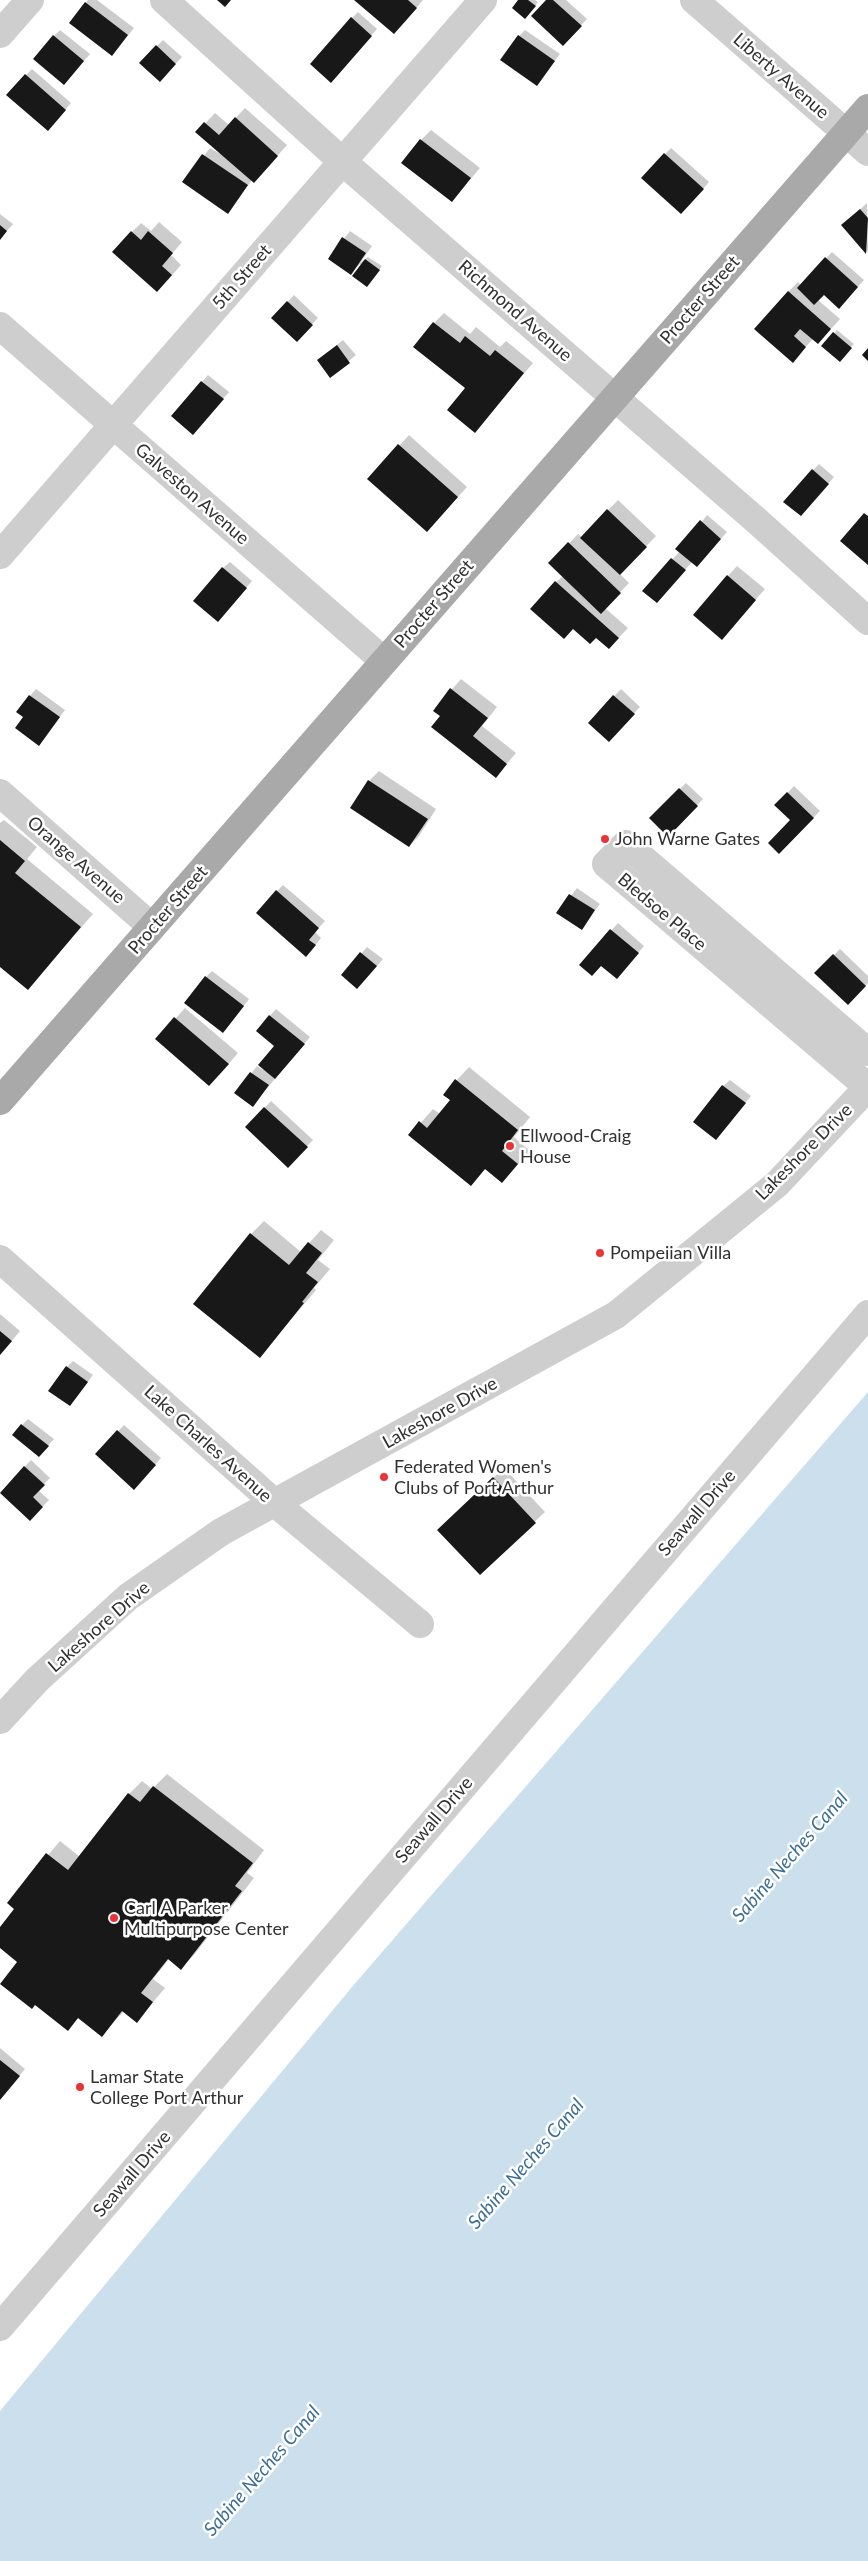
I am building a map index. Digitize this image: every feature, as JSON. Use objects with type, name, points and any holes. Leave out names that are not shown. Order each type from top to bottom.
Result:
[{"type":"main road","name":"Procter Street","points":[[0,1101],[868,108]]},
{"type":"street","points":[[0,34],[30,0]]},
{"type":"street","name":"Richmond Avenue","points":[[164,0],[343,162],[868,621]]},
{"type":"street","name":"5th Street","points":[[0,555],[483,0]]},
{"type":"street","name":"Liberty Avenue","points":[[694,0],[868,152]]},
{"type":"street","name":"Galveston Avenue","points":[[0,326],[384,662]]},
{"type":"street","name":"Orange Avenue","points":[[0,793],[152,927]]},
{"type":"street","name":"Bledsoe Place","points":[[868,1052],[626,844],[606,864],[868,1087]]},
{"type":"street","name":"Lakeshore Drive","points":[[0,1720],[37,1680],[128,1597],[221,1532],[276,1504],[616,1315],[776,1184],[868,1087]]},
{"type":"street","name":"Lake Charles Avenue","points":[[0,1259],[276,1504],[420,1624]]},
{"type":"street","name":"Seawall Drive","points":[[0,2327],[868,1314]]},
{"type":"water","name":"Sabine Neches Canal","points":[[868,1392],[868,2561],[0,2561],[0,2411],[357,1981]]},
{"type":"building","points":[[217,0],[231,0],[225,7]]},
{"type":"building","points":[[354,0],[408,0],[417,8],[394,34]]},
{"type":"building","points":[[518,0],[528,0],[536,6],[525,19],[512,8]]},
{"type":"building","points":[[546,0],[553,0],[582,26],[563,46],[531,16]]},
{"type":"building","points":[[85,2],[128,35],[112,56],[69,23]]},
{"type":"building","points":[[351,17],[372,36],[331,83],[310,64]]},
{"type":"building","points":[[53,35],[84,61],[64,85],[33,59]]},
{"type":"building","points":[[518,35],[555,61],[537,86],[500,60]]},
{"type":"building","points":[[156,45],[176,64],[160,82],[139,63]]},
{"type":"building","points":[[25,74],[66,110],[48,131],[6,95]]},
{"type":"building","points":[[235,117],[278,156],[254,183],[195,132],[204,122],[219,135]]},
{"type":"building","points":[[420,139],[471,178],[452,202],[401,163]]},
{"type":"building","points":[[664,153],[704,189],[681,214],[641,178]]},
{"type":"building","points":[[202,154],[248,185],[228,214],[182,182]]},
{"type":"building","points":[[860,209],[868,218],[866,254],[841,225]]},
{"type":"building","points":[[0,225],[7,231],[0,240]]},
{"type":"building","points":[[131,231],[141,240],[148,231],[173,253],[162,266],[172,275],[157,292],[112,252]]},
{"type":"building","points":[[342,237],[366,253],[351,275],[328,259]]},
{"type":"building","points":[[825,257],[858,287],[839,309],[824,295],[814,305],[797,288]]},
{"type":"building","points":[[365,259],[380,270],[367,287],[352,276]]},
{"type":"building","points":[[788,291],[831,329],[818,344],[800,329],[794,336],[806,347],[793,363],[754,329]]},
{"type":"building","points":[[287,301],[313,325],[297,342],[271,318]]},
{"type":"building","points":[[433,322],[460,343],[465,336],[490,356],[495,350],[524,373],[475,433],[447,410],[465,388],[413,347]]},
{"type":"building","points":[[833,332],[852,348],[840,362],[821,346]]},
{"type":"building","points":[[337,345],[350,363],[330,378],[317,360]]},
{"type":"building","points":[[868,348],[868,361],[862,355]]},
{"type":"building","points":[[201,381],[224,399],[193,435],[171,416]]},
{"type":"building","points":[[398,444],[458,497],[427,532],[367,479]]},
{"type":"building","points":[[812,469],[829,484],[801,516],[783,502]]},
{"type":"building","points":[[607,509],[647,547],[620,575],[580,538]]},
{"type":"building","points":[[864,513],[868,516],[868,565],[840,541]]},
{"type":"building","points":[[700,520],[721,539],[697,567],[675,549]]},
{"type":"building","points":[[568,542],[621,593],[601,614],[548,563]]},
{"type":"building","points":[[671,558],[686,570],[657,603],[642,591]]},
{"type":"building","points":[[222,567],[247,588],[218,622],[193,601]]},
{"type":"building","points":[[727,575],[756,600],[722,640],[693,615]]},
{"type":"building","points":[[555,581],[619,638],[609,649],[596,638],[590,644],[573,629],[564,639],[530,609]]},
{"type":"building","points":[[450,688],[488,718],[473,736],[507,764],[496,778],[431,727],[440,716],[433,711]]},
{"type":"building","points":[[29,695],[60,717],[39,746],[15,728],[23,717],[16,712]]},
{"type":"building","points":[[613,695],[635,714],[609,742],[588,723]]},
{"type":"building","points":[[368,780],[428,819],[409,847],[350,808]]},
{"type":"building","points":[[679,788],[698,806],[668,837],[649,818]]},
{"type":"building","points":[[787,792],[814,818],[779,854],[768,843],[790,820],[774,805]]},
{"type":"building","points":[[0,840],[25,861],[15,873],[81,927],[28,990],[0,967]]},
{"type":"building","points":[[276,890],[319,928],[309,940],[316,945],[306,957],[256,913]]},
{"type":"building","points":[[569,894],[595,910],[582,930],[556,913]]},
{"type":"building","points":[[610,929],[639,953],[617,979],[601,966],[592,976],[579,965]]},
{"type":"building","points":[[360,952],[377,966],[357,989],[341,975]]},
{"type":"building","points":[[833,954],[866,986],[848,1005],[814,973]]},
{"type":"building","points":[[205,976],[244,1006],[223,1033],[184,1003]]},
{"type":"building","points":[[269,1015],[305,1044],[275,1079],[258,1065],[274,1046],[256,1031]]},
{"type":"building","points":[[174,1017],[229,1064],[209,1086],[155,1039]]},
{"type":"building","points":[[250,1072],[269,1085],[253,1107],[234,1093]]},
{"type":"building","points":[[455,1079],[518,1130],[502,1151],[518,1164],[502,1183],[485,1169],[471,1186],[408,1135],[419,1121],[427,1128],[450,1100],[443,1095]]},
{"type":"building","points":[[722,1085],[746,1103],[716,1140],[693,1122]]},
{"type":"building","points":[[264,1107],[308,1147],[288,1168],[245,1127]]},
{"type":"building","points":[[250,1233],[289,1265],[308,1242],[322,1253],[306,1273],[318,1282],[302,1302],[304,1303],[260,1358],[193,1304]]},
{"type":"building","points":[[0,1331],[12,1341],[0,1355]]},
{"type":"building","points":[[66,1366],[88,1382],[70,1406],[48,1391]]},
{"type":"building","points":[[21,1424],[49,1446],[39,1457],[12,1435]]},
{"type":"building","points":[[117,1430],[156,1465],[134,1490],[95,1454]]},
{"type":"building","points":[[24,1466],[45,1485],[33,1497],[43,1507],[30,1521],[0,1493]]},
{"type":"building","points":[[493,1477],[536,1523],[480,1575],[437,1530]]},
{"type":"building","name":"Carl A Parker Multipurpose Center","points":[[153,1786],[253,1863],[235,1886],[242,1891],[181,1970],[168,1959],[141,1993],[153,2002],[137,2023],[122,2011],[102,2037],[78,2018],[68,2031],[35,2005],[32,2009],[0,1984],[17,1962],[0,1948],[0,1927],[14,1909],[7,1903],[46,1853],[68,1870],[128,1793],[140,1802]]},
{"type":"building","points":[[0,2060],[20,2076],[0,2100]]},
{"type":"place","name":"John Warne Gates","points":[[605,839]]},
{"type":"place","name":"Ellwood-Craig House","points":[[510,1146]]},
{"type":"place","name":"Pompeiian Villa","points":[[600,1253]]},
{"type":"place","name":"Federated Women's Clubs of Port Arthur","points":[[384,1477]]},
{"type":"place","name":"Carl A Parker Multipurpose Center","points":[[114,1918]]},
{"type":"place","name":"Lamar State College Port Arthur","points":[[80,2087]]}]
